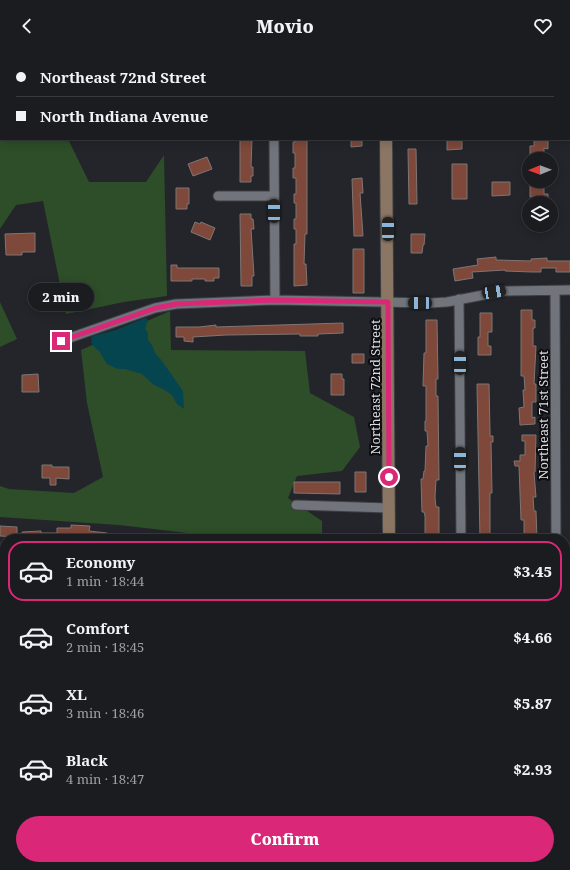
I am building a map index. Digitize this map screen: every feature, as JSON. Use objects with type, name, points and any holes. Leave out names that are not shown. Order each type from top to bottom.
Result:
[{"type":"main road","name":"Northeast 72nd Street","points":[[386,140],[389,534]]},
{"type":"street","points":[[274,140],[275,300]]},
{"type":"street","points":[[218,196],[274,196]]},
{"type":"street","points":[[61,341],[156,308],[176,304],[275,300],[431,303],[447,302],[504,291],[570,290]]},
{"type":"street","name":"Northeast 71st Street","points":[[555,291],[556,534]]},
{"type":"street","points":[[459,299],[461,534]]},
{"type":"street","points":[[296,505],[389,508]]},
{"type":"green space","points":[[0,140],[68,140],[89,182],[146,182],[164,155],[167,296],[124,302],[66,314],[43,201],[16,205],[0,229]]},
{"type":"green space","points":[[0,302],[17,339],[0,347]]},
{"type":"green space","points":[[170,311],[171,350],[305,351],[310,393],[354,417],[360,447],[342,471],[297,476],[288,498],[322,521],[322,534],[196,534],[119,525],[0,517],[0,486],[9,489],[74,493],[103,477],[87,403],[81,350]]},
{"type":"water","points":[[145,318],[148,320],[145,329],[148,333],[148,340],[155,353],[183,391],[184,409],[177,404],[172,395],[154,385],[142,374],[125,369],[118,369],[107,364],[100,352],[92,345],[91,338],[93,336],[116,330]]},
{"type":"building","points":[[240,140],[252,140],[251,167],[253,167],[253,176],[251,176],[251,182],[240,182]]},
{"type":"building","points":[[295,140],[307,140],[307,234],[305,234],[304,264],[306,264],[307,285],[294,286],[294,244],[296,244],[296,229],[294,229],[294,219],[296,219],[296,203],[294,203],[294,194],[296,194],[296,178],[293,178],[295,153],[293,153],[293,142],[295,142]]},
{"type":"building","points":[[351,140],[362,140],[362,146],[351,147]]},
{"type":"building","points":[[447,140],[462,140],[462,149],[447,150]]},
{"type":"building","points":[[534,140],[548,140],[548,149],[544,148],[544,152],[530,152],[530,146],[534,146]]},
{"type":"building","points":[[408,149],[416,149],[417,204],[409,204]]},
{"type":"building","points":[[207,157],[212,169],[193,176],[188,164]]},
{"type":"building","points":[[452,164],[467,164],[467,199],[452,199]]},
{"type":"building","points":[[362,178],[363,193],[360,193],[363,236],[354,236],[352,179]]},
{"type":"building","points":[[492,182],[510,182],[510,195],[492,196]]},
{"type":"building","points":[[176,188],[189,188],[189,204],[187,204],[187,209],[176,209]]},
{"type":"building","points":[[530,188],[544,188],[544,194],[548,194],[548,196],[530,196]]},
{"type":"building","points":[[240,214],[251,214],[251,219],[253,219],[254,229],[251,229],[254,276],[252,276],[252,286],[241,286]]},
{"type":"building","points":[[195,222],[200,224],[201,222],[215,228],[210,240],[191,232]]},
{"type":"building","points":[[35,233],[35,252],[22,252],[22,255],[6,255],[5,234]]},
{"type":"building","points":[[411,234],[425,234],[422,253],[411,253]]},
{"type":"building","points":[[353,249],[364,249],[364,293],[353,293]]},
{"type":"building","points":[[496,257],[496,260],[531,261],[531,259],[547,258],[547,261],[570,261],[570,272],[556,272],[556,268],[541,268],[541,272],[505,270],[472,272],[473,278],[455,281],[453,269],[478,265],[477,259]]},
{"type":"building","points":[[171,265],[177,265],[177,268],[219,268],[219,278],[214,278],[214,281],[192,279],[192,281],[171,281]]},
{"type":"building","points":[[521,310],[532,310],[532,320],[535,320],[535,328],[533,328],[533,346],[536,346],[534,384],[536,384],[536,402],[532,402],[532,418],[535,417],[535,424],[520,425],[519,408],[524,407],[523,390],[525,390],[524,376],[521,376]]},
{"type":"building","points":[[480,313],[492,313],[492,332],[488,332],[488,346],[491,346],[491,355],[478,355]]},
{"type":"building","points":[[426,320],[437,320],[438,379],[436,379],[436,396],[438,396],[439,480],[436,480],[435,497],[436,507],[439,507],[439,534],[425,534],[425,516],[424,512],[422,512],[421,479],[423,479],[425,471],[426,446],[428,446],[427,431],[425,431],[426,386],[423,386],[424,353],[426,353]]},
{"type":"building","points":[[343,323],[343,333],[318,334],[318,336],[300,336],[300,334],[226,335],[193,337],[193,342],[184,341],[184,337],[176,337],[176,327]]},
{"type":"building","points":[[352,354],[364,354],[364,363],[352,363]]},
{"type":"building","points":[[38,374],[39,392],[22,392],[22,375]]},
{"type":"building","points":[[331,374],[342,374],[342,379],[344,379],[344,395],[331,395]]},
{"type":"building","points":[[477,384],[489,384],[490,436],[493,436],[493,442],[491,442],[492,493],[490,493],[490,534],[480,534]]},
{"type":"building","points":[[522,435],[536,435],[534,472],[536,497],[533,497],[534,511],[536,511],[537,534],[524,534],[524,520],[521,520],[519,466],[515,466],[514,461],[520,461],[520,455],[525,455],[525,441],[522,441]]},
{"type":"building","points":[[42,465],[52,465],[52,467],[69,467],[69,479],[56,478],[56,485],[50,485],[50,478],[42,478]]},
{"type":"building","points":[[355,472],[366,472],[366,492],[355,492]]},
{"type":"building","points":[[294,482],[340,482],[340,494],[294,493]]},
{"type":"building","points":[[71,525],[90,526],[89,531],[107,534],[22,534],[22,532],[41,531],[41,533],[57,533],[57,528],[71,528]]},
{"type":"building","points":[[0,526],[17,527],[17,534],[0,534]]},
{"type":"route","points":[[61,341],[156,308],[176,304],[275,300],[388,302],[389,477]]}]
